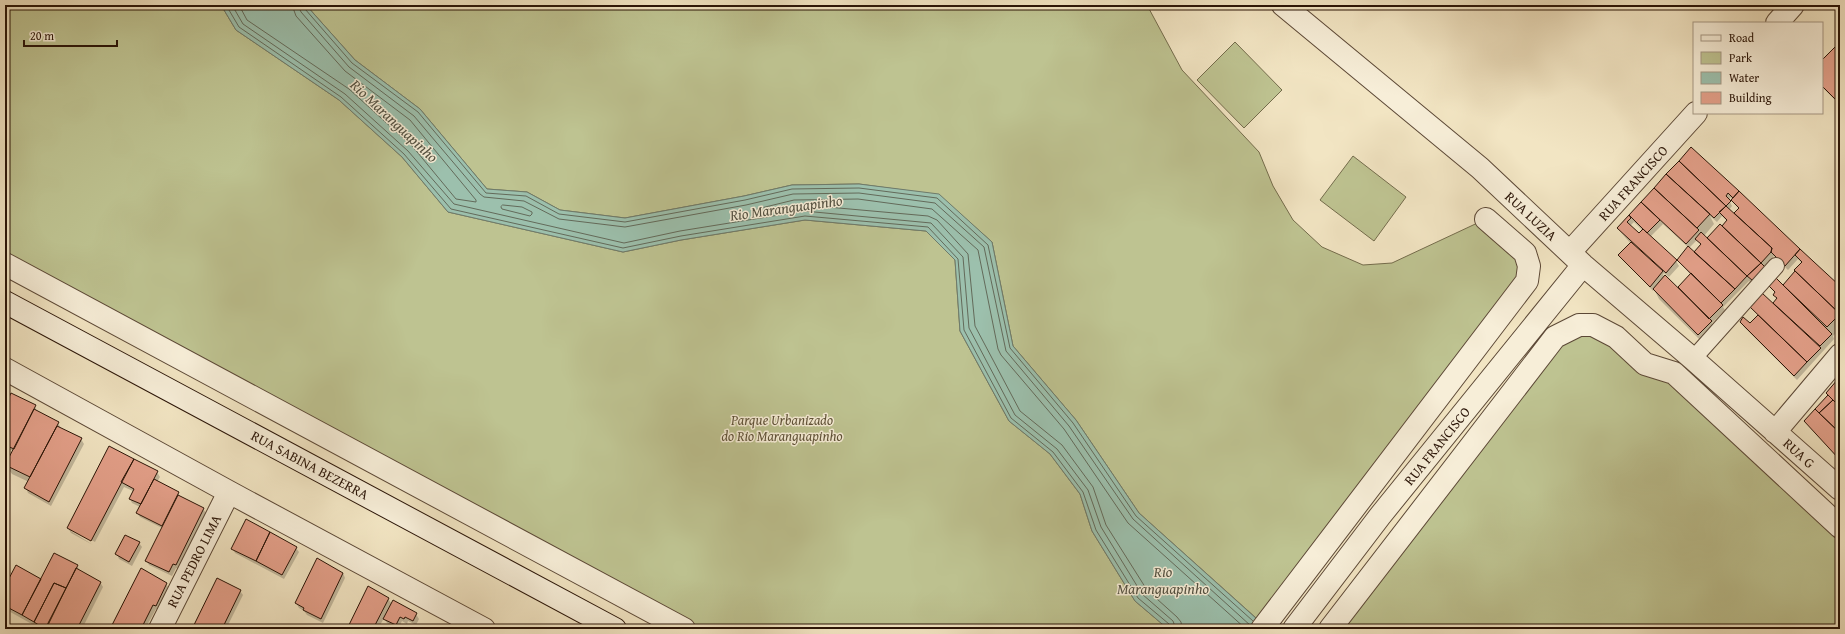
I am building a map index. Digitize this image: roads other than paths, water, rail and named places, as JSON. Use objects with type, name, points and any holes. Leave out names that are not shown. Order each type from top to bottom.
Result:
[{"type":"street","name":"RUA LUZIA","points":[[1283,5],[1480,168],[1576,259],[1693,359],[1775,432]]},
{"type":"street","points":[[1778,22],[1794,5]]},
{"type":"street","name":"RUA FRANCISCO","points":[[1294,629],[1576,259],[1695,114]]},
{"type":"street","points":[[1262,629],[1527,281],[1529,266],[1525,253],[1486,219]]},
{"type":"street","points":[[5,264],[684,629]]},
{"type":"street","name":"RUA SABINA BEZERRA","points":[[5,302],[615,629]]},
{"type":"street","points":[[1330,629],[1555,338],[1579,326],[1593,325],[1616,336],[1645,364],[1674,373],[1840,527]]},
{"type":"street","points":[[1775,432],[1840,355]]},
{"type":"street","points":[[5,369],[229,492],[484,629]]},
{"type":"street","name":"RUA G","points":[[1775,432],[1840,489]]},
{"type":"street","name":"RUA PEDRO LIMA","points":[[160,629],[229,492]]},
{"type":"lane","points":[[1693,359],[1776,266]]},
{"type":"water","name":"Rio Maranguapinho","points":[[221,5],[306,5],[355,60],[420,109],[487,189],[527,192],[560,210],[625,218],[744,196],[792,185],[859,184],[939,194],[992,242],[1013,346],[1076,420],[1139,513],[1268,629],[1168,629],[1135,601],[1092,531],[1080,494],[1050,454],[1009,421],[960,331],[955,260],[926,231],[805,220],[681,240],[623,252],[448,212],[402,157],[339,100],[236,30]]},
{"type":"park label","name":"Parque Urbanizado do Rio Maranguapinho","points":[[782,428]]}]
